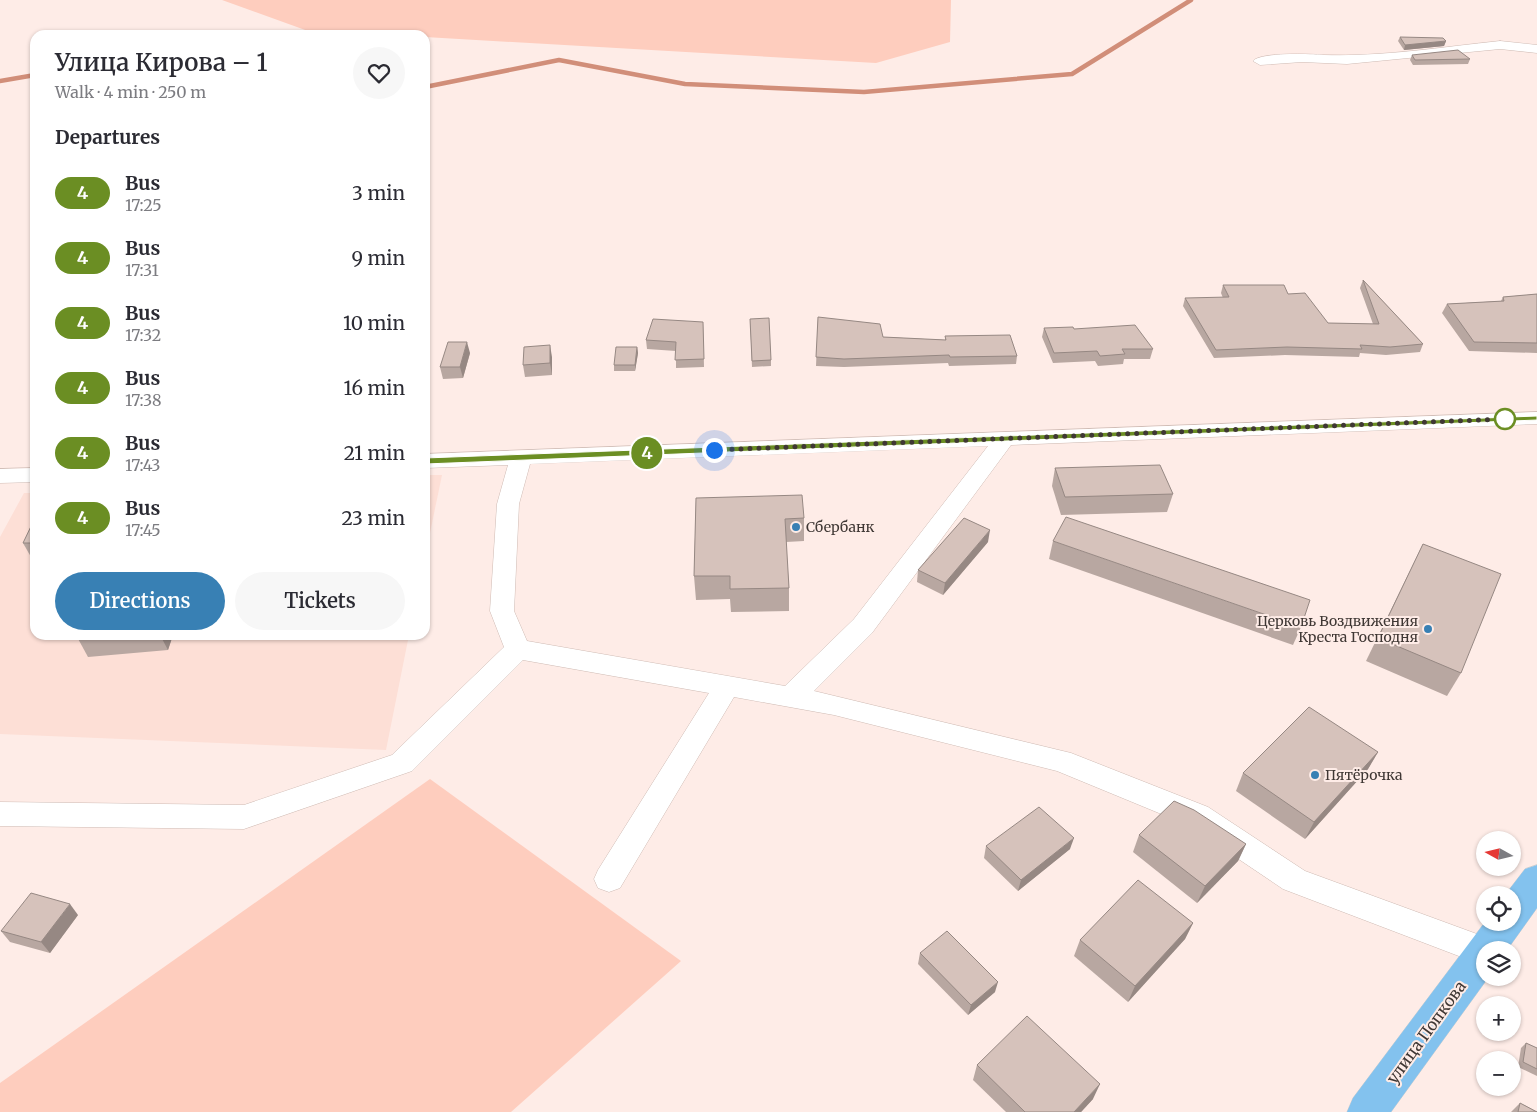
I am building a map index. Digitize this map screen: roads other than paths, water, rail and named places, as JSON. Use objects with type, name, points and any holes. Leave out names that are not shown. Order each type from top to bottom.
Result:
[{"type":"main road","points":[[1521,902],[1537,880]]},
{"type":"main road","name":"улица Попкова","points":[[1367,1112],[1476,963]]},
{"type":"street","points":[[1260,61],[1302,58],[1348,60],[1490,46],[1537,49]]},
{"type":"street","points":[[430,461],[1537,418]]},
{"type":"street","points":[[790,698],[863,626],[1005,438]]},
{"type":"street","points":[[518,649],[502,611],[508,504],[520,458]]},
{"type":"street","points":[[0,476],[30,475]]},
{"type":"street","points":[[518,649],[834,705],[1061,761],[1198,816],[1294,880],[1476,948]]},
{"type":"street","points":[[0,814],[244,817],[402,763],[518,649]]},
{"type":"street","points":[[609,879],[727,686]]},
{"type":"waterway","points":[[430,86],[559,60],[685,84],[864,92],[1072,74],[1191,0]]},
{"type":"waterway","points":[[0,81],[30,76]]},
{"type":"place","name":"Сбербанк","points":[[796,527]]},
{"type":"place","name":"Церковь Воздвижения Креста Господня","points":[[1428,629]]},
{"type":"place","name":"Пятёрочка","points":[[1315,775]]}]
